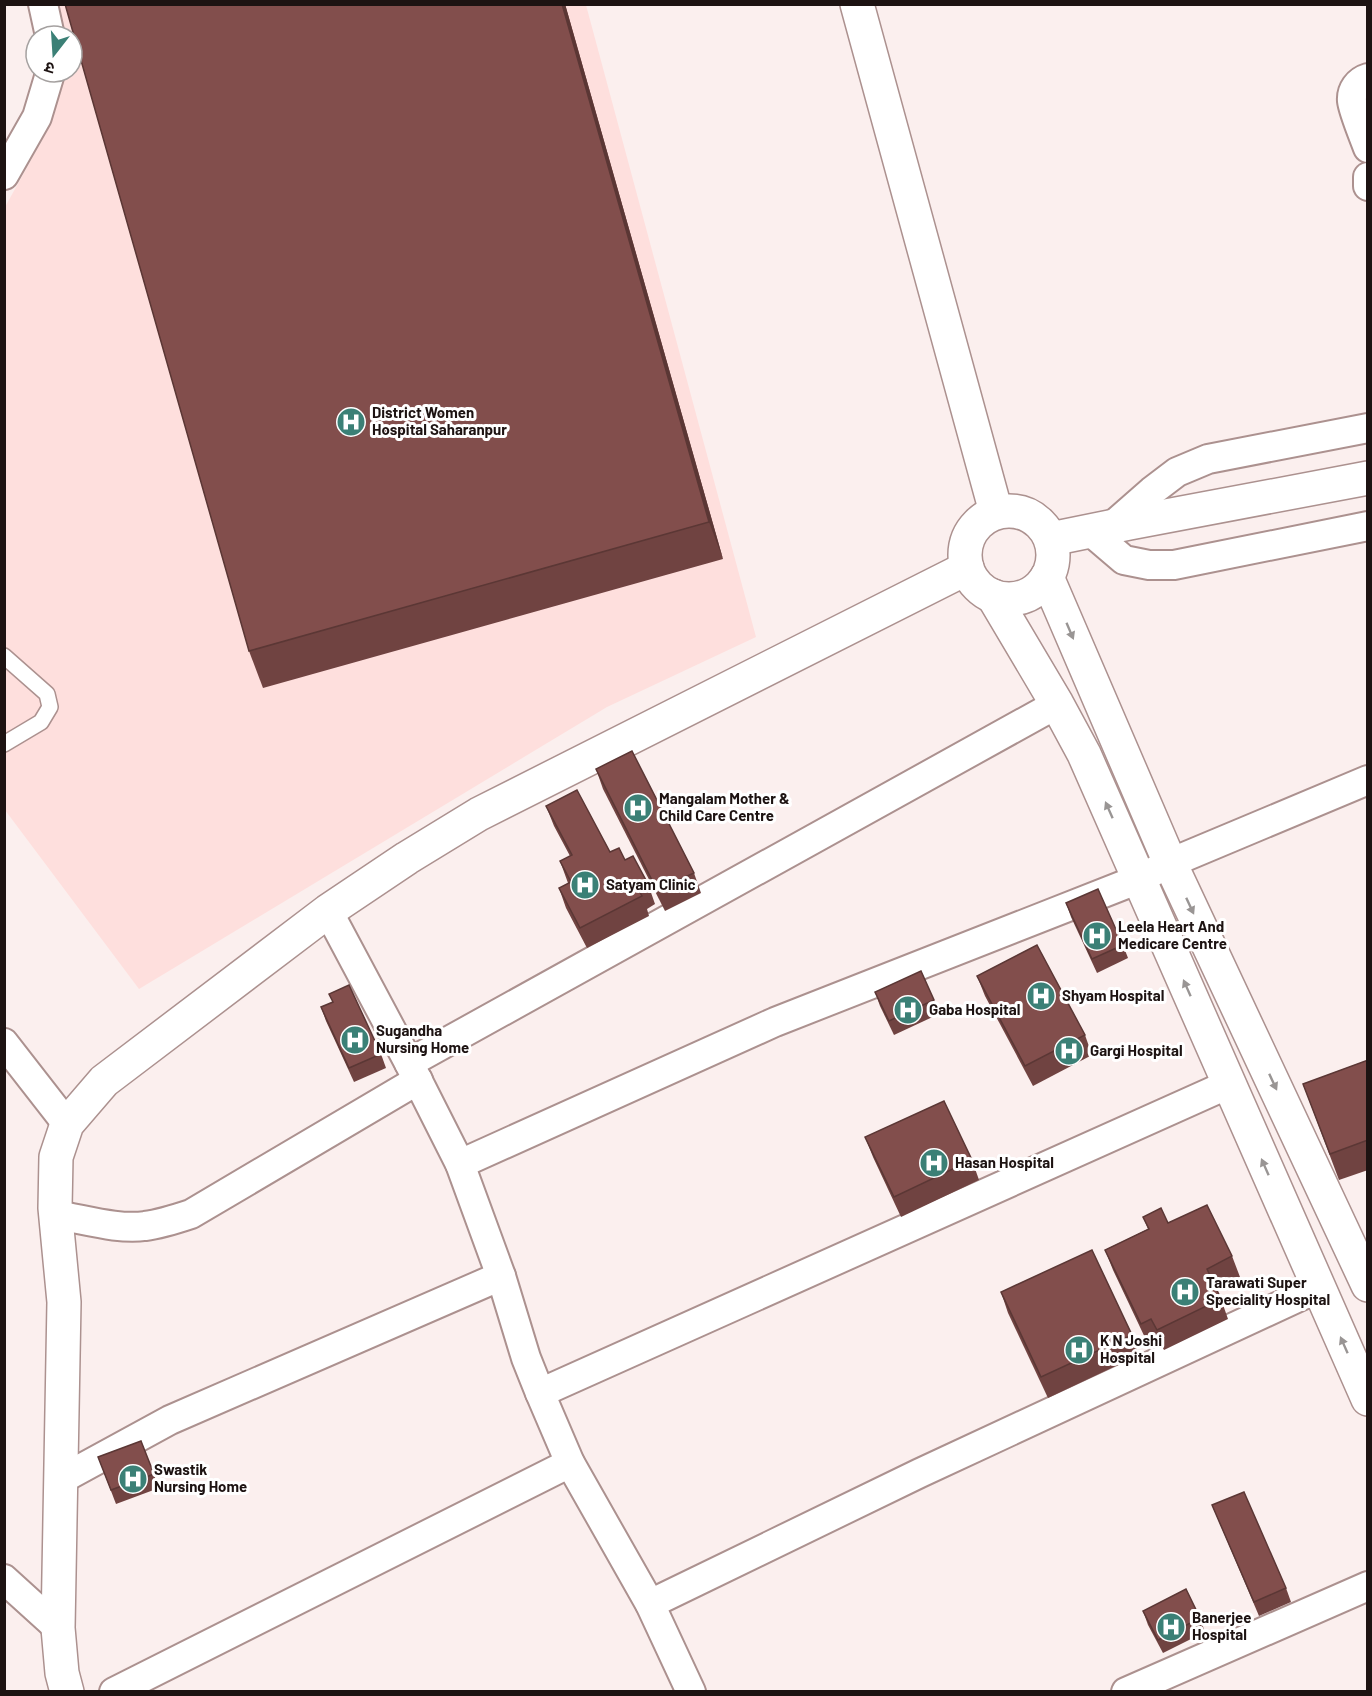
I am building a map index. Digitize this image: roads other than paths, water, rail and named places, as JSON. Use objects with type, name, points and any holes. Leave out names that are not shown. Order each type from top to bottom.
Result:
[{"type":"main road","points":[[857,4],[996,512]]},
{"type":"main road","points":[[1050,539],[1368,478]]},
{"type":"main road","points":[[1009,510],[1035,518],[1050,539],[1053,552],[1052,565],[1040,587],[1030,594],[1005,599],[993,596],[972,579],[966,568],[964,554],[967,540],[983,518],[996,512],[1009,510]]},
{"type":"main road","points":[[67,1692],[62,1673],[58,1628],[64,1302],[56,1215],[56,1157],[67,1124],[104,1081],[328,911],[407,858],[480,814],[966,568]]},
{"type":"main road","points":[[1047,577],[1170,863],[1366,1276]]},
{"type":"main road","points":[[993,596],[1058,704],[1084,754],[1368,1399]]},
{"type":"street","points":[[43,4],[47,24]]},
{"type":"street","points":[[1368,78],[1363,79],[1354,87],[1352,100],[1368,148]]},
{"type":"street","points":[[4,175],[37,117],[47,84]]},
{"type":"street","points":[[1368,177],[1368,186]]},
{"type":"street","points":[[1368,428],[1208,459],[1177,472],[1100,529],[1124,560],[1149,566],[1174,565],[1368,526]]},
{"type":"street","points":[[56,1215],[118,1226],[144,1227],[191,1214],[413,1071],[1058,704]]},
{"type":"street","points":[[460,1164],[776,1022],[1139,879],[1170,863],[1368,780]]},
{"type":"street","points":[[328,911],[460,1164],[501,1276],[526,1358],[570,1463],[650,1604],[692,1692]]},
{"type":"street","points":[[4,1043],[67,1124]]},
{"type":"street","points":[[540,1393],[1229,1084]]},
{"type":"street","points":[[60,1480],[170,1420],[501,1276]]},
{"type":"street","points":[[650,1604],[920,1473],[1318,1288]]},
{"type":"street","points":[[114,1692],[570,1463]]},
{"type":"street","points":[[4,1579],[58,1628]]},
{"type":"street","points":[[1126,1692],[1368,1586]]},
{"type":"lane","points":[[4,656],[47,694],[50,707],[41,722],[4,744]]},
{"type":"place","name":"District Women Hospital Saharanpur","points":[[351,422]]},
{"type":"place","name":"Mangalam Mother & Child Care Centre","points":[[638,808]]},
{"type":"place","name":"Satyam Clinic","points":[[585,885]]},
{"type":"place","name":"Leela Heart And Medicare Centre","points":[[1097,936]]},
{"type":"place","name":"Shyam Hospital","points":[[1041,996]]},
{"type":"place","name":"Gaba Hospital","points":[[908,1010]]},
{"type":"place","name":"Sugandha Nursing Home","points":[[355,1040]]},
{"type":"place","name":"Gargi Hospital","points":[[1069,1051]]},
{"type":"place","name":"Hasan Hospital","points":[[934,1163]]},
{"type":"place","name":"Tarawati Super Speciality Hospital","points":[[1185,1292]]},
{"type":"place","name":"K N Joshi Hospital","points":[[1079,1350]]},
{"type":"place","name":"Swastik Nursing Home","points":[[133,1479]]},
{"type":"place","name":"Banerjee Hospital","points":[[1171,1627]]}]
